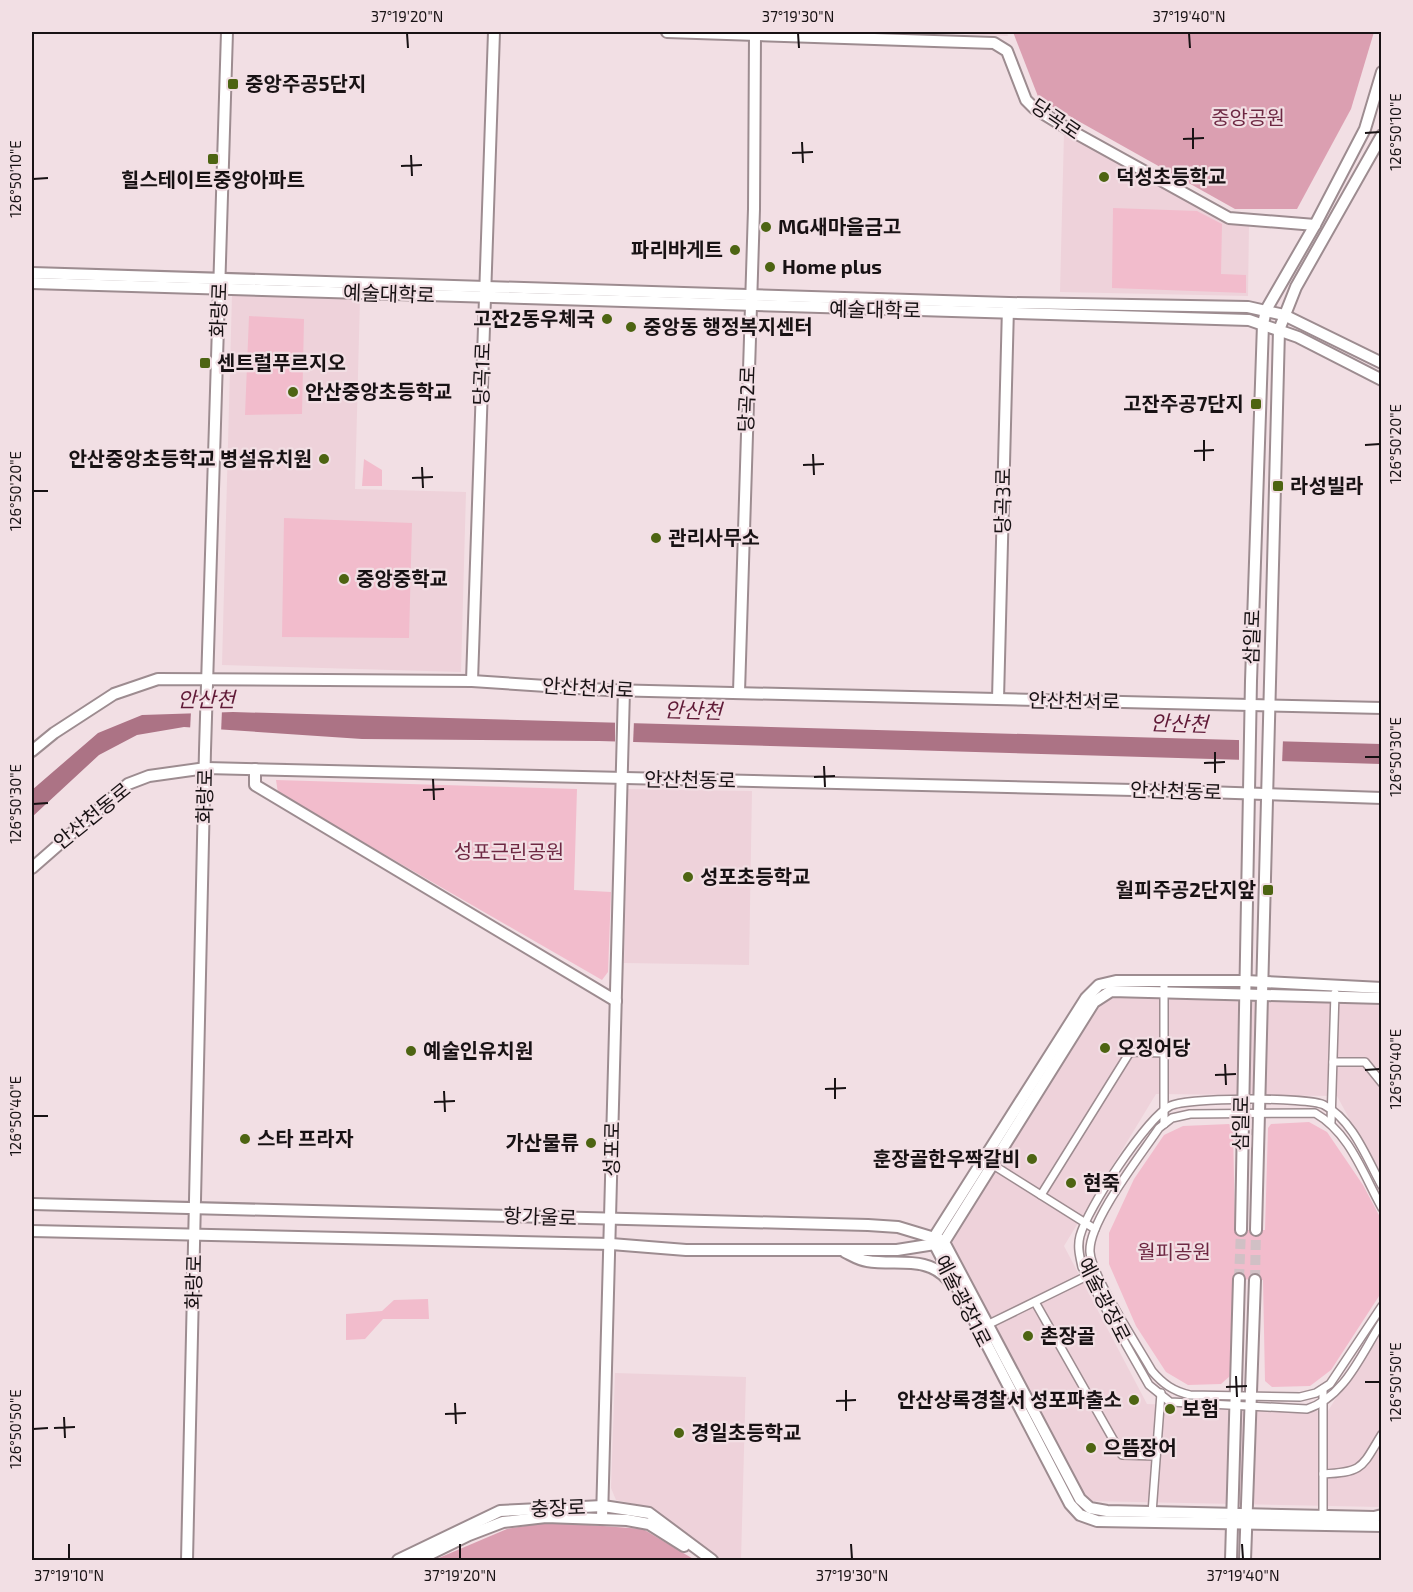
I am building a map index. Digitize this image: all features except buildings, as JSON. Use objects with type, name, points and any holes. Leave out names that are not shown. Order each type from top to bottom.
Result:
[{"type":"street","name":"화랑로","points":[[187,1560],[207,693],[227,32]]},
{"type":"street","name":"당곡1로","points":[[472,681],[494,32]]},
{"type":"street","name":"당곡로","points":[[666,32],[994,43],[1007,51],[1026,100],[1034,108],[1080,136],[1229,218],[1316,225]]},
{"type":"street","name":"당곡2로","points":[[739,693],[751,299],[755,34]]},
{"type":"street","name":"삼일로","points":[[1241,1230],[1250,705],[1263,324],[1266,310],[1316,225],[1365,129],[1382,72]]},
{"type":"street","name":"삼일로","points":[[1256,1230],[1279,330],[1284,315],[1322,240],[1382,135]]},
{"type":"street","name":"예술대학로","points":[[32,273],[220,284]]},
{"type":"street","name":"예술대학로","points":[[32,283],[220,284],[751,299],[1008,307],[1250,320],[1279,330],[1382,380]]},
{"type":"street","name":"예술대학로","points":[[1008,307],[1248,307],[1284,315],[1382,363]]},
{"type":"street","name":"당곡3로","points":[[998,699],[1008,307]]},
{"type":"street","name":"안산천서로","points":[[32,751],[54,733],[114,694],[158,679],[472,681],[624,690],[1382,708]]},
{"type":"street","name":"성포로","points":[[602,1519],[624,690]]},
{"type":"street","name":"안산천동로","points":[[32,868],[128,784],[149,776],[206,768],[1382,798]]},
{"type":"street","points":[[255,769],[255,785],[616,1001]]},
{"type":"street","points":[[1164,986],[1164,1124]]},
{"type":"street","name":"예술광장1로","points":[[938,1241],[1094,1002],[1111,991],[1164,986],[1261,987],[1335,991],[1382,998]]},
{"type":"street","name":"예술광장1로","points":[[1335,991],[1382,988]]},
{"type":"street","points":[[1335,991],[1331,1122],[1344,1138],[1382,1208]]},
{"type":"street","points":[[1041,1195],[1130,1052],[1164,1053]]},
{"type":"street","points":[[1333,1062],[1365,1062],[1382,1083]]},
{"type":"street","name":"예술광장로","points":[[1161,1396],[1149,1384],[1087,1276],[1078,1250],[1085,1223],[1143,1130],[1164,1111],[1186,1101],[1242,1100],[1258,1106],[1315,1113],[1331,1122]]},
{"type":"street","name":"예술광장로","points":[[1162,1383],[1152,1371],[1096,1272],[1090,1253],[1095,1229],[1164,1124],[1172,1118],[1190,1114],[1242,1112],[1258,1106],[1316,1102],[1331,1110]]},
{"type":"street","points":[[1331,1110],[1346,1123],[1382,1186]]},
{"type":"street","points":[[989,1163],[1095,1229]]},
{"type":"street","name":"항가울로","points":[[32,1204],[868,1225],[898,1227],[938,1241]]},
{"type":"street","name":"항가울로","points":[[32,1231],[611,1244],[686,1250],[897,1251],[938,1241]]},
{"type":"street","name":"예술광장1로","points":[[938,1241],[959,1293],[982,1328]]},
{"type":"street","name":"예술광장1로","points":[[938,1241],[982,1328],[1080,1499],[1090,1508],[1152,1517],[1323,1522],[1382,1527]]},
{"type":"street","name":"항가울로","points":[[842,1250],[869,1261],[908,1263],[938,1269],[959,1293]]},
{"type":"street","points":[[982,1328],[1096,1272]]},
{"type":"street","points":[[1230,1560],[1239,1279]]},
{"type":"street","points":[[1245,1560],[1255,1280]]},
{"type":"street","points":[[1035,1302],[1122,1455],[1156,1456]]},
{"type":"street","points":[[1161,1396],[1170,1402],[1179,1403],[1234,1402],[1300,1397],[1323,1389],[1330,1384],[1382,1306]]},
{"type":"street","points":[[1152,1517],[1162,1383],[1177,1392],[1190,1395],[1307,1409],[1323,1404],[1338,1392],[1382,1322]]},
{"type":"street","points":[[1323,1389],[1323,1522]]},
{"type":"street","points":[[1323,1474],[1351,1473],[1362,1466],[1382,1434]]},
{"type":"street","name":"충장로","points":[[398,1560],[500,1511],[603,1506],[649,1513],[712,1560]]},
{"type":"street","name":"예술광장1로","points":[[1323,1522],[1382,1515]]},
{"type":"street","name":"충장로","points":[[418,1560],[503,1522],[546,1517],[602,1519],[649,1524],[702,1560]]},
{"type":"shaded area","points":[[914,32],[1007,32],[1008,36]]},
{"type":"shaded area","name":"덕성초등학교","points":[[1064,133],[1226,222],[1249,223],[1248,296],[1060,292]]},
{"type":"shaded area","name":"중앙중학교","points":[[232,295],[360,298],[355,489],[466,492],[461,672],[222,665]]},
{"type":"shaded area","points":[[233,712],[1381,744],[1381,764],[599,741],[362,739],[184,727],[137,735],[99,755],[32,817],[32,790],[98,733],[142,715]]},
{"type":"shaded area","name":"성포초등학교","points":[[628,789],[752,791],[749,965],[624,963]]},
{"type":"shaded area","points":[[1102,996],[1381,1004],[1381,1177],[1337,1096],[1156,1094],[1064,1246],[1147,1404],[1328,1411],[1381,1325],[1381,1507],[1087,1501],[952,1243]]},
{"type":"shaded area","name":"경일초등학교","points":[[615,1373],[746,1377],[741,1560],[712,1560],[648,1507],[616,1500],[611,1488]]},
{"type":"green space","name":"중앙공원","points":[[1013,32],[1374,32],[1351,109],[1297,209],[1235,209],[1039,99]]},
{"type":"green space","points":[[1113,208],[1197,211],[1222,224],[1221,274],[1246,275],[1246,293],[1112,288]]},
{"type":"green space","points":[[249,316],[304,319],[302,414],[245,415]]},
{"type":"green space","points":[[364,459],[382,470],[382,486],[362,486]]},
{"type":"green space","points":[[284,518],[412,523],[409,638],[282,637]]},
{"type":"green space","name":"성포근린공원","points":[[276,780],[577,789],[574,890],[611,892],[608,972],[602,980],[278,793]]},
{"type":"green space","name":"월피공원","points":[[1309,1122],[1327,1132],[1363,1185],[1381,1219],[1381,1293],[1331,1370],[1310,1386],[1272,1387],[1265,1381],[1263,1280],[1233,1279],[1230,1376],[1221,1384],[1188,1385],[1166,1372],[1136,1326],[1109,1264],[1109,1233],[1134,1179],[1164,1135],[1183,1126],[1229,1124],[1233,1128],[1235,1230],[1265,1230],[1268,1128],[1271,1124]]},
{"type":"green space","points":[[428,1299],[429,1319],[383,1319],[365,1339],[346,1340],[346,1314],[382,1311],[394,1300]]},
{"type":"green space","points":[[549,1522],[643,1529],[695,1560],[434,1560],[507,1529]]},
{"type":"pier","points":[[222,709],[221,734],[190,731],[191,711]]},
{"type":"pier","points":[[615,720],[634,720],[633,745],[615,745]]},
{"type":"pier","points":[[1239,738],[1283,739],[1282,765],[1239,763]]},
{"type":"tunnel","points":[[1239,1279],[1241,1230]]},
{"type":"tunnel","points":[[1255,1280],[1256,1230]]},
{"type":"place","name":"중앙주공5단지","points":[[233,84]]},
{"type":"place","name":"힐스테이트중앙아파트","points":[[213,159]]},
{"type":"place","name":"덕성초등학교","points":[[1104,177]]},
{"type":"place","name":"MG새마을금고","points":[[766,227]]},
{"type":"place","name":"파리바게트","points":[[735,250]]},
{"type":"place","name":"Home plus","points":[[770,267]]},
{"type":"place","name":"고잔2동우체국","points":[[607,319]]},
{"type":"place","name":"중앙동 행정복지센터","points":[[631,327]]},
{"type":"place","name":"센트럴푸르지오","points":[[205,363]]},
{"type":"place","name":"안산중앙초등학교","points":[[293,392]]},
{"type":"place","name":"고잔주공7단지","points":[[1256,404]]},
{"type":"place","name":"안산중앙초등학교 병설유치원","points":[[324,459]]},
{"type":"place","name":"라성빌라","points":[[1278,486]]},
{"type":"place","name":"관리사무소","points":[[656,538]]},
{"type":"place","name":"중앙중학교","points":[[344,579]]},
{"type":"place","name":"성포초등학교","points":[[688,877]]},
{"type":"place","name":"월피주공2단지앞","points":[[1268,890]]},
{"type":"place","name":"오징어당","points":[[1105,1048]]},
{"type":"place","name":"예술인유치원","points":[[411,1051]]},
{"type":"place","name":"스타 프라자","points":[[245,1139]]},
{"type":"place","name":"가산물류","points":[[591,1143]]},
{"type":"place","name":"훈장골한우짝갈비","points":[[1032,1159]]},
{"type":"place","name":"현죽","points":[[1071,1183]]},
{"type":"place","name":"촌장골","points":[[1028,1336]]},
{"type":"place","name":"안산상록경찰서 성포파출소","points":[[1134,1400]]},
{"type":"place","name":"보험","points":[[1170,1409]]},
{"type":"place","name":"경일초등학교","points":[[679,1433]]},
{"type":"place","name":"으뜸장어","points":[[1091,1448]]},
{"type":"water label","name":"안산천","points":[[206,700]]},
{"type":"water label","name":"안산천","points":[[693,711]]},
{"type":"water label","name":"안산천","points":[[1179,724]]}]
